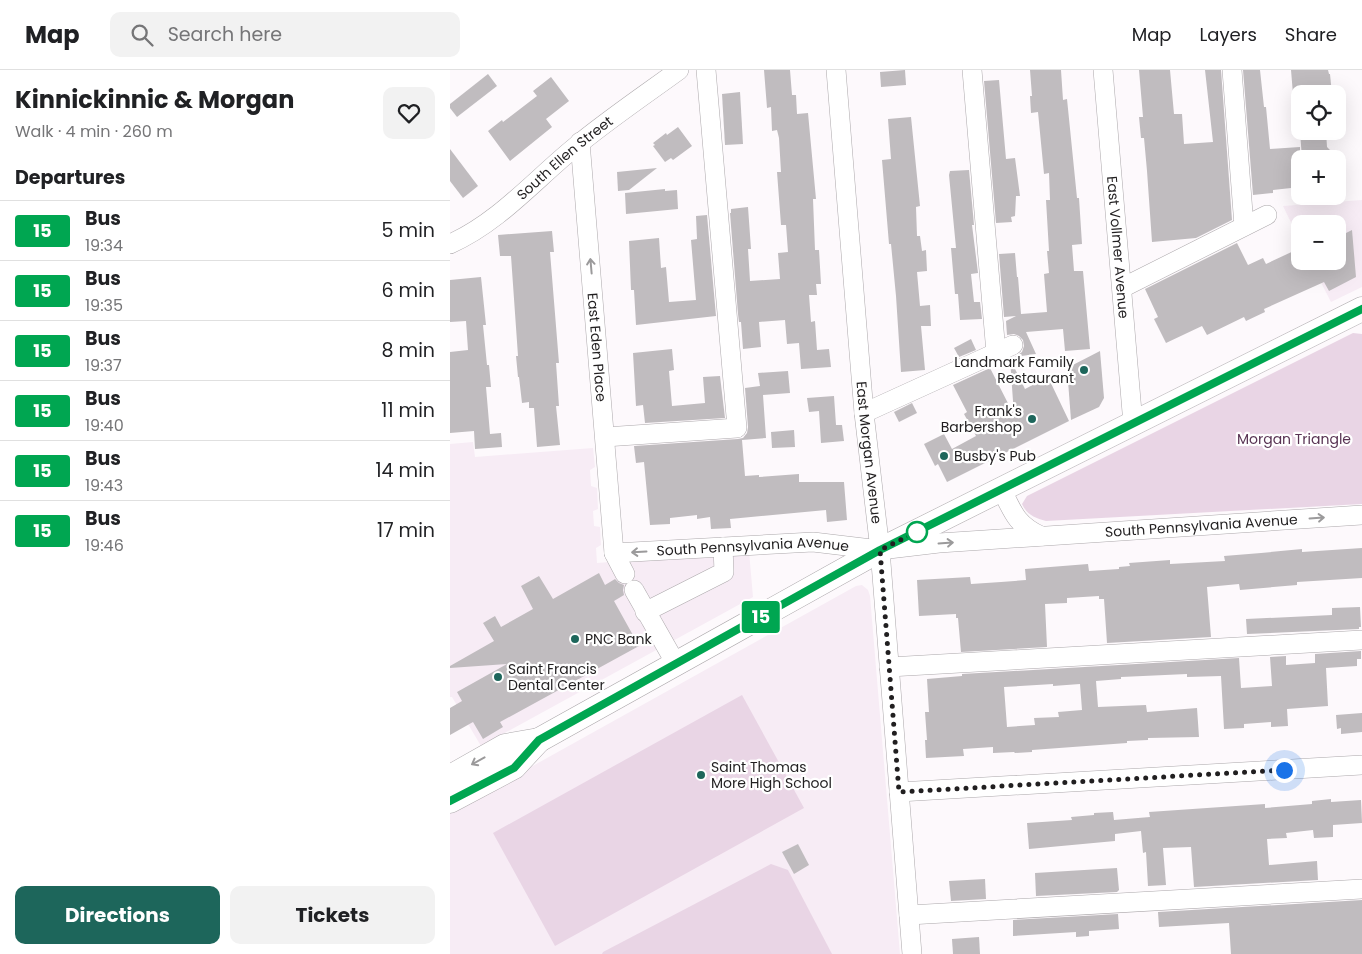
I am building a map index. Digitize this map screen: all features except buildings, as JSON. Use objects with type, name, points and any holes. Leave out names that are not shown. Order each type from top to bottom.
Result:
[{"type":"main road","points":[[450,777],[505,746],[539,740],[880,550],[1362,309]]},
{"type":"main road","points":[[450,801],[514,768],[539,740]]},
{"type":"street","name":"South Ellen Street","points":[[450,244],[464,238],[487,223],[580,142],[679,70]]},
{"type":"street","points":[[605,437],[737,428],[706,70]]},
{"type":"street","name":"East Morgan Avenue","points":[[836,70],[864,413],[880,550],[912,954]]},
{"type":"street","points":[[972,70],[996,353]]},
{"type":"street","name":"East Vollmer Avenue","points":[[1103,70],[1133,424]]},
{"type":"street","points":[[1232,70],[1244,226]]},
{"type":"street","name":"East Eden Place","points":[[580,142],[614,554]]},
{"type":"street","points":[[1122,288],[1267,215]]},
{"type":"street","points":[[864,413],[1013,345]]},
{"type":"street","points":[[1002,490],[1020,523],[1027,530],[1041,536]]},
{"type":"street","name":"South Pennsylvania Avenue","points":[[614,554],[813,542],[880,550],[939,543],[1362,515]]},
{"type":"street","points":[[646,612],[724,572],[723,547]]},
{"type":"street","points":[[614,554],[676,664]]},
{"type":"street","points":[[889,668],[1362,640]]},
{"type":"street","points":[[899,792],[1362,765]]},
{"type":"street","points":[[909,915],[1362,889]]},
{"type":"shaded area","points":[[1362,200],[1362,287],[1331,302],[1315,270],[1346,270],[1346,215],[1291,215],[1291,222],[1283,206],[1346,205],[1346,201]]},
{"type":"shaded area","points":[[473,442],[475,457],[593,448],[595,467],[590,470],[591,486],[597,488],[598,509],[593,511],[594,526],[600,527],[601,545],[596,548],[597,563],[749,551],[753,597],[481,746],[452,697],[450,697],[450,444]]},
{"type":"shaded area","name":"Saint Thomas More High School","points":[[862,585],[868,590],[870,596],[900,954],[450,954],[450,812],[856,586]]},
{"type":"green space","name":"Morgan Triangle","points":[[1353,333],[1362,334],[1362,504],[1046,521],[1032,516],[1022,504],[1027,496]]},
{"type":"green space","points":[[742,695],[804,808],[555,946],[493,833]]},
{"type":"green space","points":[[771,864],[788,870],[832,954],[602,954],[603,952]]},
{"type":"bus line","name":"15","points":[[450,801],[514,768],[539,740],[880,550],[1362,309]]},
{"type":"place","name":"Landmark Family Restaurant","points":[[1084,370]]},
{"type":"place","name":"Frank's Barbershop","points":[[1032,419]]},
{"type":"place","name":"Busby's Pub","points":[[944,456]]},
{"type":"place","name":"PNC Bank","points":[[575,639]]},
{"type":"place","name":"Saint Francis Dental Center","points":[[498,677]]},
{"type":"place","name":"Saint Thomas More High School","points":[[701,775]]},
{"type":"route","points":[[917,532],[880,550],[899,792],[1284,770]]}]
